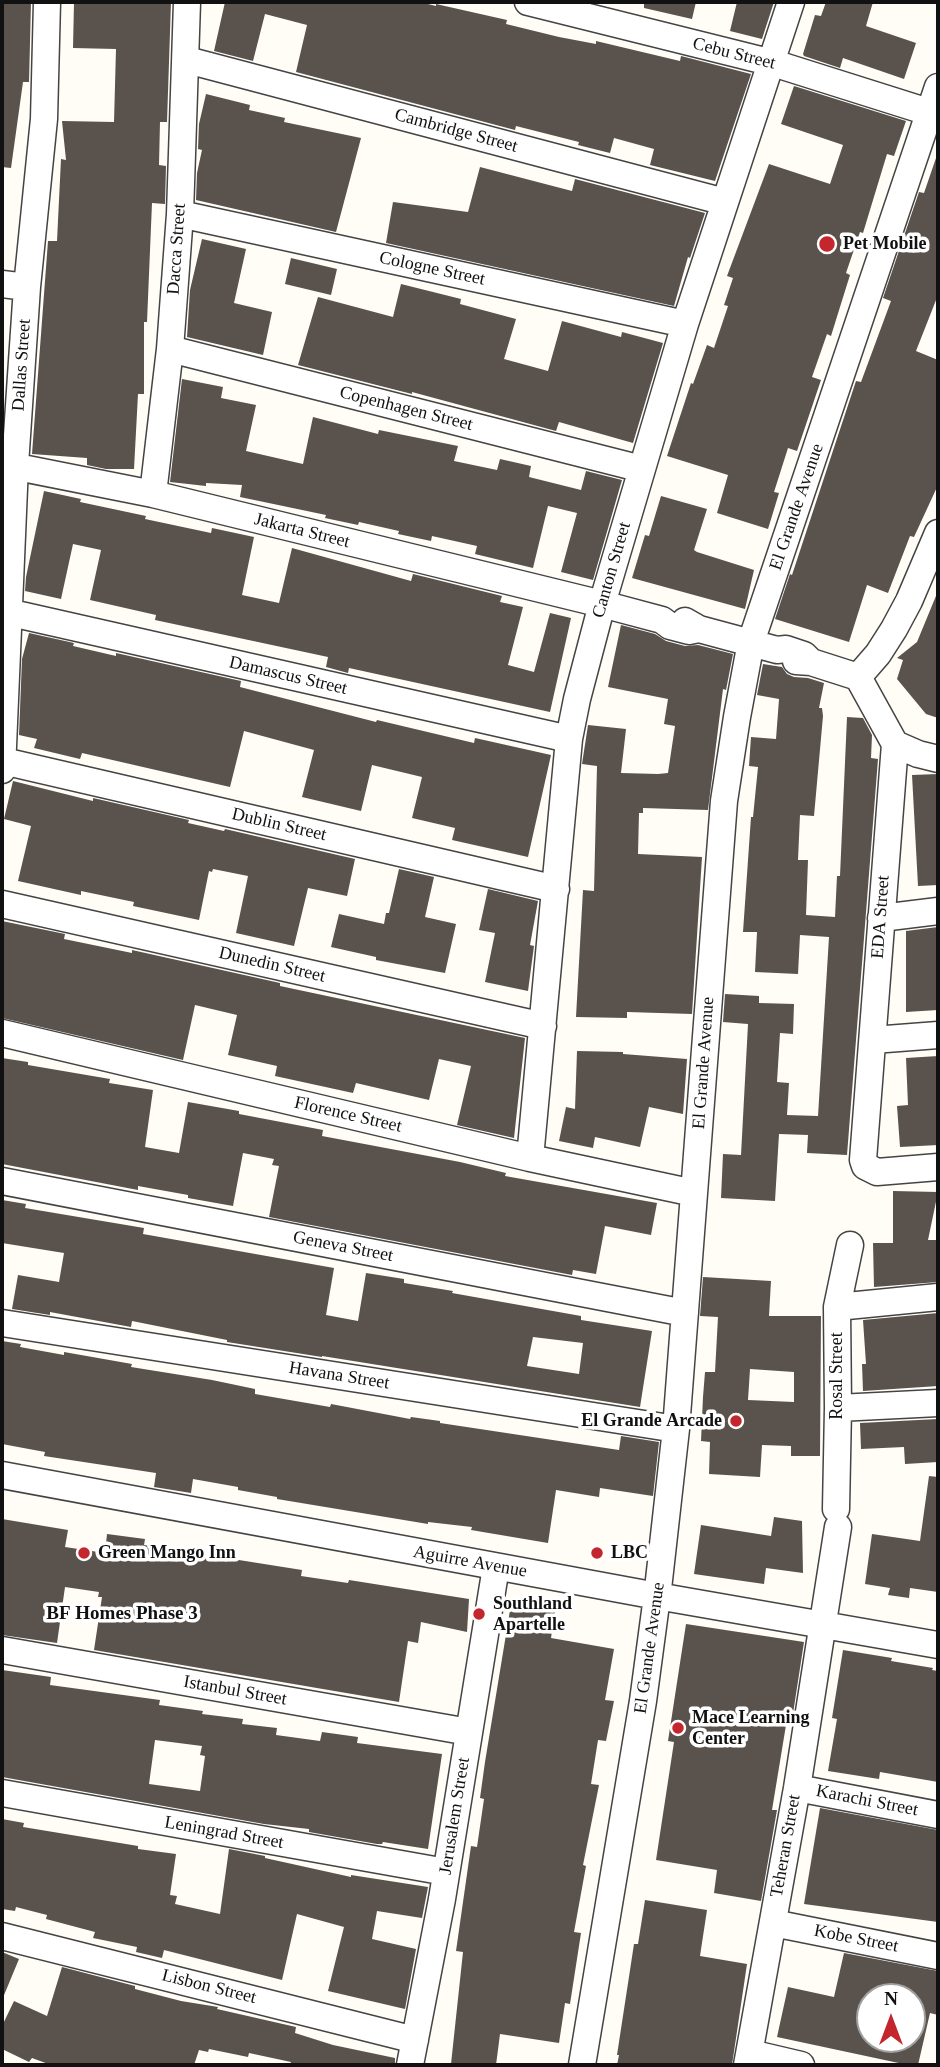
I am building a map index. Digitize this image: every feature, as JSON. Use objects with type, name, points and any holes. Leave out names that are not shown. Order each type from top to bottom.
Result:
[{"type":"street","name":"Dallas Street","points":[[2,771],[14,286],[44,119],[47,2]]},
{"type":"street","name":"Dacca Street","points":[[153,494],[170,349],[180,214],[187,2]]},
{"type":"street","name":"Cebu Street","points":[[528,2],[936,104]]},
{"type":"street","name":"Canton Street","points":[[530,1158],[569,739],[577,699],[602,604],[685,324],[773,64],[791,2]]},
{"type":"street","name":"Cambridge Street","points":[[187,60],[725,202]]},
{"type":"street","name":"El Grande Avenue","points":[[582,2065],[643,1701],[657,1596],[676,1430],[724,801],[751,642],[936,104]]},
{"type":"street","name":"Cologne Street","points":[[180,214],[685,324]]},
{"type":"street","name":"Copenhagen Street","points":[[170,349],[642,469]]},
{"type":"street","name":"Jakarta Street","points":[[9,464],[153,494],[662,620],[672,618],[691,623],[699,629],[776,650],[784,657],[801,663],[811,662],[858,677]]},
{"type":"street","points":[[938,533],[894,629],[878,654],[858,677],[895,744],[938,760]]},
{"type":"street","name":"Damascus Street","points":[[7,612],[569,739]]},
{"type":"street","name":"EDA Street","points":[[895,744],[863,1153],[865,1166],[877,1172],[938,1167]]},
{"type":"street","name":"Dublin Street","points":[[3,761],[555,889]]},
{"type":"street","name":"Dunedin Street","points":[[2,904],[543,1026]]},
{"type":"street","points":[[881,918],[938,911]]},
{"type":"street","name":"Florence Street","points":[[2,1033],[530,1158],[694,1193]]},
{"type":"street","points":[[873,1040],[938,1035]]},
{"type":"street","name":"Geneva Street","points":[[2,1181],[685,1313]]},
{"type":"street","name":"Rosal Street","points":[[822,1625],[837,1518],[837,1307],[850,1245]]},
{"type":"street","points":[[837,1307],[938,1297]]},
{"type":"street","name":"Havana Street","points":[[2,1323],[676,1430]]},
{"type":"street","points":[[838,1408],[938,1403]]},
{"type":"street","name":"Aguirre Avenue","points":[[2,1475],[496,1567],[938,1645]]},
{"type":"street","name":"Jerusalem Street","points":[[412,2053],[446,1872],[496,1567]]},
{"type":"street","name":"Teheran Street","points":[[748,2059],[797,1788],[822,1625]]},
{"type":"street","name":"Istanbul Street","points":[[2,1650],[469,1732]]},
{"type":"street","name":"Karachi Street","points":[[797,1788],[938,1815]]},
{"type":"street","name":"Leningrad Street","points":[[2,1793],[446,1872]]},
{"type":"street","name":"Kobe Street","points":[[773,1923],[938,1956]]},
{"type":"street","name":"Lisbon Street","points":[[2,1936],[412,2053]]},
{"type":"street","points":[[748,2059],[802,2065]]},
{"type":"building","points":[[2,2],[31,2],[29,82],[23,82],[11,168],[2,167]]},
{"type":"building","points":[[74,2],[171,2],[167,122],[160,122],[159,165],[166,166],[165,204],[152,203],[147,322],[144,322],[144,394],[138,394],[134,469],[106,469],[87,465],[87,458],[32,454],[48,241],[57,241],[61,159],[66,160],[62,121],[114,122],[116,49],[73,48]]},
{"type":"building","points":[[225,2],[436,4],[507,20],[506,24],[559,37],[596,44],[596,41],[680,61],[681,56],[751,74],[715,181],[650,165],[654,149],[614,138],[610,153],[578,145],[579,142],[516,126],[515,130],[296,72],[307,25],[265,14],[253,61],[214,51]]},
{"type":"building","points":[[644,2],[696,2],[692,19],[644,8]]},
{"type":"building","points":[[737,2],[774,2],[762,39],[730,31]]},
{"type":"building","points":[[826,2],[873,2],[866,26],[916,43],[904,79],[843,58],[840,68],[804,56],[815,15],[821,16]]},
{"type":"building","points":[[794,86],[906,121],[894,156],[887,154],[863,233],[860,232],[846,273],[850,275],[831,336],[827,334],[812,377],[821,380],[797,451],[788,448],[774,492],[779,493],[768,529],[717,513],[728,475],[667,456],[691,383],[693,384],[707,345],[714,348],[728,306],[724,305],[733,278],[727,276],[769,164],[830,184],[843,145],[781,124]]},
{"type":"building","points":[[206,94],[250,105],[249,110],[285,118],[284,122],[361,138],[336,232],[196,200],[197,173],[202,150],[198,149],[199,124]]},
{"type":"building","points":[[936,158],[938,295],[916,351],[938,360],[938,485],[914,537],[910,536],[888,593],[867,585],[849,642],[775,619],[856,381],[861,382],[891,301],[883,298],[919,192],[924,193]]},
{"type":"building","points":[[480,167],[572,191],[575,179],[705,213],[690,258],[688,257],[674,306],[386,243],[393,202],[468,212]]},
{"type":"building","points":[[202,239],[246,249],[234,303],[272,312],[263,355],[187,337],[190,290]]},
{"type":"building","points":[[291,258],[337,269],[331,295],[285,284]]},
{"type":"building","points":[[401,284],[461,299],[460,304],[516,319],[504,359],[548,371],[562,321],[621,337],[622,332],[663,343],[633,443],[559,422],[556,431],[298,365],[318,297],[393,317]]},
{"type":"building","points":[[182,379],[223,387],[221,398],[256,405],[246,451],[303,464],[313,417],[378,434],[379,430],[458,446],[454,461],[497,470],[500,459],[531,466],[529,477],[581,490],[586,471],[622,480],[593,580],[561,572],[577,513],[548,506],[533,568],[475,554],[477,546],[432,536],[431,541],[398,534],[399,531],[325,518],[326,515],[240,497],[242,485],[206,483],[206,486],[170,482]]},
{"type":"building","points":[[44,491],[81,499],[80,502],[146,516],[145,519],[211,533],[212,528],[254,537],[242,595],[279,603],[292,548],[411,581],[413,574],[502,596],[500,602],[523,607],[508,665],[534,672],[550,613],[571,618],[550,712],[349,668],[348,673],[326,667],[328,657],[155,620],[156,615],[90,600],[101,550],[73,544],[61,599],[25,591]]},
{"type":"building","points":[[661,496],[707,509],[694,550],[754,570],[745,609],[632,578]]},
{"type":"building","points":[[938,591],[938,718],[926,714],[897,679],[903,660],[897,658],[917,642]]},
{"type":"building","points":[[621,625],[685,646],[698,645],[733,654],[726,690],[723,689],[708,810],[643,808],[643,813],[639,813],[638,854],[702,857],[692,1014],[627,1012],[627,1018],[576,1017],[583,890],[594,891],[597,766],[582,764],[588,725],[626,729],[621,773],[658,774],[668,773],[675,726],[664,724],[668,699],[608,687]]},
{"type":"building","points":[[29,633],[116,656],[116,653],[241,681],[240,687],[376,722],[377,720],[474,743],[475,738],[551,755],[528,857],[452,840],[455,828],[412,818],[422,777],[372,765],[361,811],[302,797],[314,750],[244,731],[230,787],[82,753],[80,759],[34,748],[37,739],[19,735],[22,659]]},
{"type":"building","points":[[763,664],[782,667],[787,674],[794,677],[824,683],[819,708],[822,708],[823,716],[814,816],[800,815],[798,860],[808,860],[806,915],[835,917],[837,876],[840,876],[847,717],[863,718],[872,735],[871,758],[878,759],[847,1155],[807,1153],[808,1135],[779,1134],[775,1201],[721,1198],[723,1154],[741,1155],[748,1024],[723,1022],[725,994],[759,996],[759,1003],[794,1004],[793,1034],[780,1033],[777,1082],[789,1083],[787,1115],[818,1116],[829,937],[800,935],[798,974],[755,972],[757,932],[743,932],[751,817],[758,767],[749,766],[751,737],[776,739],[779,699],[757,695]]},
{"type":"building","points":[[938,774],[938,885],[918,886],[912,775]]},
{"type":"building","points":[[13,781],[355,859],[347,896],[308,888],[294,946],[236,933],[248,876],[213,869],[212,872],[209,871],[199,920],[133,906],[134,902],[81,891],[81,895],[18,881],[31,826],[4,819]]},
{"type":"building","points":[[399,869],[434,877],[425,917],[456,924],[445,973],[376,960],[376,957],[331,947],[339,914],[384,924]]},
{"type":"building","points":[[488,889],[538,901],[530,945],[534,946],[528,991],[485,982],[495,933],[479,930]]},
{"type":"building","points":[[2,921],[65,934],[64,939],[132,953],[132,950],[280,983],[280,986],[525,1038],[514,1138],[457,1125],[471,1066],[439,1059],[429,1100],[356,1083],[353,1093],[275,1076],[277,1066],[228,1055],[237,1015],[195,1005],[183,1060],[2,1018]]},
{"type":"building","points":[[938,927],[938,1010],[906,1012],[906,931]]},
{"type":"building","points":[[577,1051],[623,1052],[687,1059],[683,1114],[649,1107],[640,1147],[595,1137],[593,1148],[559,1141],[566,1107],[575,1109]]},
{"type":"building","points":[[938,1056],[938,1145],[900,1147],[897,1106],[908,1105],[906,1058]]},
{"type":"building","points":[[2,1058],[110,1079],[109,1083],[153,1090],[145,1147],[179,1153],[188,1102],[323,1130],[322,1136],[460,1162],[506,1173],[505,1176],[657,1203],[651,1235],[605,1226],[596,1274],[573,1270],[572,1275],[269,1217],[279,1166],[272,1165],[274,1159],[243,1153],[233,1206],[188,1198],[188,1195],[138,1186],[138,1190],[2,1164]]},
{"type":"building","points":[[893,1191],[938,1192],[928,1240],[938,1240],[938,1282],[874,1287],[873,1243],[893,1243]]},
{"type":"building","points":[[2,1200],[26,1204],[25,1208],[144,1228],[143,1234],[334,1268],[326,1315],[358,1321],[366,1273],[404,1279],[404,1283],[453,1291],[452,1293],[581,1316],[581,1320],[652,1331],[640,1407],[227,1342],[132,1321],[131,1327],[50,1312],[50,1315],[12,1309],[18,1275],[59,1282],[64,1253],[2,1243]],"holes":[[[533,1337],[583,1343],[579,1374],[527,1366]]]},
{"type":"building","points":[[703,1277],[771,1281],[769,1316],[821,1316],[820,1456],[791,1456],[791,1446],[762,1445],[760,1477],[709,1474],[710,1442],[701,1441],[703,1397],[705,1372],[715,1372],[718,1317],[700,1316]],"holes":[[[750,1369],[794,1372],[794,1402],[748,1400]]]},
{"type":"building","points":[[938,1313],[938,1386],[863,1391],[862,1364],[866,1364],[863,1320]]},
{"type":"building","points":[[2,1341],[21,1344],[20,1347],[64,1355],[64,1352],[132,1364],[131,1367],[212,1380],[255,1389],[255,1394],[330,1407],[331,1404],[410,1419],[440,1421],[619,1450],[621,1436],[659,1442],[653,1496],[600,1488],[599,1497],[556,1490],[548,1543],[471,1530],[472,1527],[428,1524],[277,1499],[238,1490],[238,1487],[193,1479],[191,1493],[154,1487],[156,1473],[44,1456],[45,1452],[2,1444]]},
{"type":"building","points":[[938,1419],[938,1462],[905,1464],[904,1447],[861,1449],[860,1423]]},
{"type":"building","points":[[929,1476],[938,1477],[938,1592],[910,1588],[909,1598],[888,1595],[890,1588],[865,1584],[872,1534],[920,1541]]},
{"type":"building","points":[[774,1517],[802,1521],[803,1573],[766,1568],[764,1584],[694,1574],[701,1525],[771,1536]]},
{"type":"building","points":[[2,1519],[68,1530],[65,1547],[105,1553],[107,1534],[145,1539],[144,1545],[302,1570],[301,1576],[348,1583],[349,1580],[469,1599],[467,1632],[421,1622],[418,1643],[408,1641],[399,1702],[94,1650],[102,1597],[98,1597],[99,1592],[65,1587],[57,1643],[2,1635]]},
{"type":"building","points":[[512,1598],[556,1605],[551,1638],[614,1649],[605,1700],[614,1701],[606,1741],[598,1740],[591,1784],[599,1785],[583,1865],[586,1866],[574,1932],[581,1933],[570,2004],[565,2003],[559,2043],[500,2034],[496,2065],[451,2064],[463,1952],[456,1951],[471,1846],[477,1847],[484,1799],[480,1798],[485,1762]]},
{"type":"building","points":[[686,1624],[804,1642],[792,1720],[787,1719],[772,1810],[777,1810],[761,1901],[714,1893],[717,1870],[656,1860],[674,1742],[668,1741]]},
{"type":"building","points":[[843,1650],[892,1658],[891,1661],[938,1671],[938,1782],[880,1772],[879,1779],[828,1771],[837,1719],[832,1718]]},
{"type":"building","points":[[2,1670],[51,1677],[50,1685],[160,1700],[159,1705],[243,1719],[242,1724],[277,1728],[276,1735],[320,1741],[322,1732],[358,1737],[357,1743],[442,1754],[428,1849],[383,1842],[377,1844],[309,1832],[309,1829],[264,1824],[2,1777]],"holes":[[[155,1740],[202,1746],[200,1755],[205,1756],[200,1791],[149,1784]]]},
{"type":"building","points":[[820,1808],[938,1830],[938,1922],[804,1904]]},
{"type":"building","points":[[2,1819],[24,1823],[23,1827],[176,1854],[170,1895],[177,1896],[175,1904],[220,1914],[229,1849],[351,1877],[428,1887],[422,1918],[377,1911],[372,1939],[416,1949],[405,2009],[328,1991],[344,1927],[297,1914],[282,1980],[164,1950],[162,1958],[136,1952],[137,1947],[93,1938],[95,1932],[46,1919],[47,1915],[16,1907],[15,1911],[2,1909]]},
{"type":"building","points":[[645,1900],[707,1910],[700,1956],[747,1964],[732,2065],[617,2065],[634,1944],[638,1944]]},
{"type":"building","points":[[2,1952],[19,1959],[2,2000]]},
{"type":"building","points":[[844,1953],[938,1971],[938,2015],[930,2013],[926,2030],[926,1983],[856,1983],[856,2053],[921,2053],[918,2065],[908,2065],[777,2037],[788,1987],[834,1997]]},
{"type":"building","points":[[62,1967],[181,2001],[218,2007],[217,2009],[296,2027],[295,2033],[333,2045],[395,2058],[395,2065],[290,2065],[291,2062],[249,2053],[248,2057],[209,2049],[208,2052],[199,2050],[194,2065],[51,2065],[32,2058],[29,2062],[2,2049],[2,2026],[14,2001],[47,2016]]},
{"type":"place","name":"Pet Mobile","points":[[827,244]]},
{"type":"place","name":"El Grande Arcade","points":[[736,1421]]},
{"type":"place","name":"Green Mango Inn","points":[[84,1553]]},
{"type":"place","name":"LBC","points":[[597,1553]]},
{"type":"place","name":"Southland Apartelle","points":[[479,1614]]},
{"type":"place","name":"Mace Learning Center","points":[[678,1728]]},
{"type":"district","name":"BF Homes Phase 3","points":[[122,1614]]}]
